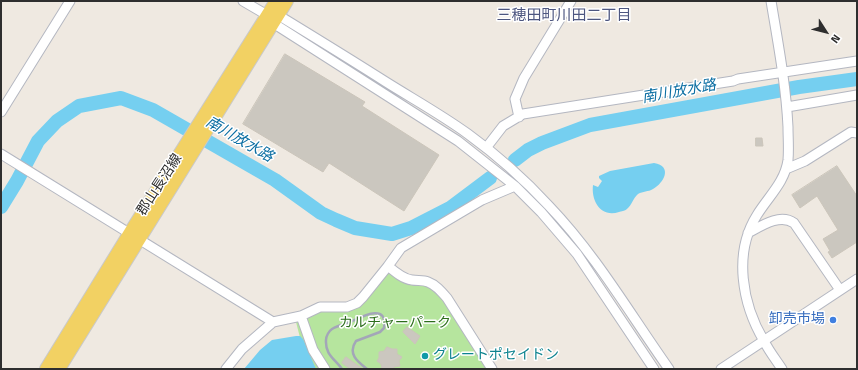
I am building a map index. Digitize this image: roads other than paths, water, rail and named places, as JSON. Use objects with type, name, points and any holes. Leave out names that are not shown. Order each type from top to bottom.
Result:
[{"type":"main road","name":"郡山長沼線","points":[[273,18],[276,1]]},
{"type":"main road","name":"郡山長沼線","points":[[46,369],[134,236],[273,18],[287,1]]},
{"type":"main road","name":"郡山長沼線","points":[[59,369],[134,236]]},
{"type":"street","points":[[1,112],[70,1]]},
{"type":"street","points":[[244,1],[432,110],[468,134],[500,159],[549,206],[583,245],[609,280],[669,369]]},
{"type":"street","points":[[519,116],[514,98],[524,78],[571,1]]},
{"type":"street","points":[[771,1],[787,105],[788,141],[786,169],[777,187],[750,225],[745,239],[742,272],[752,319],[763,341],[782,369]]},
{"type":"street","points":[[273,18],[446,133],[515,186],[541,212],[578,254],[654,369]]},
{"type":"street","points":[[486,148],[503,126],[523,114],[738,79],[783,75],[857,61]]},
{"type":"street","points":[[787,105],[857,95]]},
{"type":"street","points":[[786,169],[805,161],[851,132],[857,133]]},
{"type":"street","points":[[1,154],[273,322]]},
{"type":"street","points":[[226,369],[242,349],[273,322],[301,316],[320,307],[346,307],[357,303],[401,248],[482,200],[515,186]]},
{"type":"street","points":[[748,232],[769,222],[780,219],[789,220],[794,223],[840,290]]},
{"type":"street","points":[[388,266],[404,278],[427,281],[440,290],[447,298],[492,369]]},
{"type":"street","points":[[721,369],[857,279]]},
{"type":"street","points":[[301,316],[313,350],[325,369]]},
{"type":"water","points":[[654,163],[663,167],[665,171],[663,179],[657,186],[651,190],[638,194],[629,207],[624,211],[607,213],[598,207],[594,197],[593,185],[598,187],[602,181],[599,176],[610,171]]},
{"type":"water","points":[[300,336],[303,339],[316,369],[244,369],[260,350],[272,340]]},
{"type":"waterway","name":"南川放水路","points":[[515,160],[528,150],[542,143],[590,125],[799,87],[857,79]]},
{"type":"waterway","name":"南川放水路","points":[[1,207],[17,181],[38,141],[57,121],[79,106],[121,98],[153,110],[275,180],[321,213],[355,228],[392,234],[411,228],[450,208],[490,178]]},
{"type":"railway","points":[[342,369],[327,349],[327,335],[334,328],[361,317],[378,313],[382,315],[384,320],[384,328],[380,332],[356,341],[353,350],[353,354],[360,364],[367,369]]},
{"type":"place","name":"卸売市場","points":[[833,320]]},
{"type":"place","name":"グレートポセイドン","points":[[425,356]]},
{"type":"district","name":"三穂田町川田二丁目","points":[[564,16]]},
{"type":"park label","name":"カルチャーパーク","points":[[395,324]]}]
